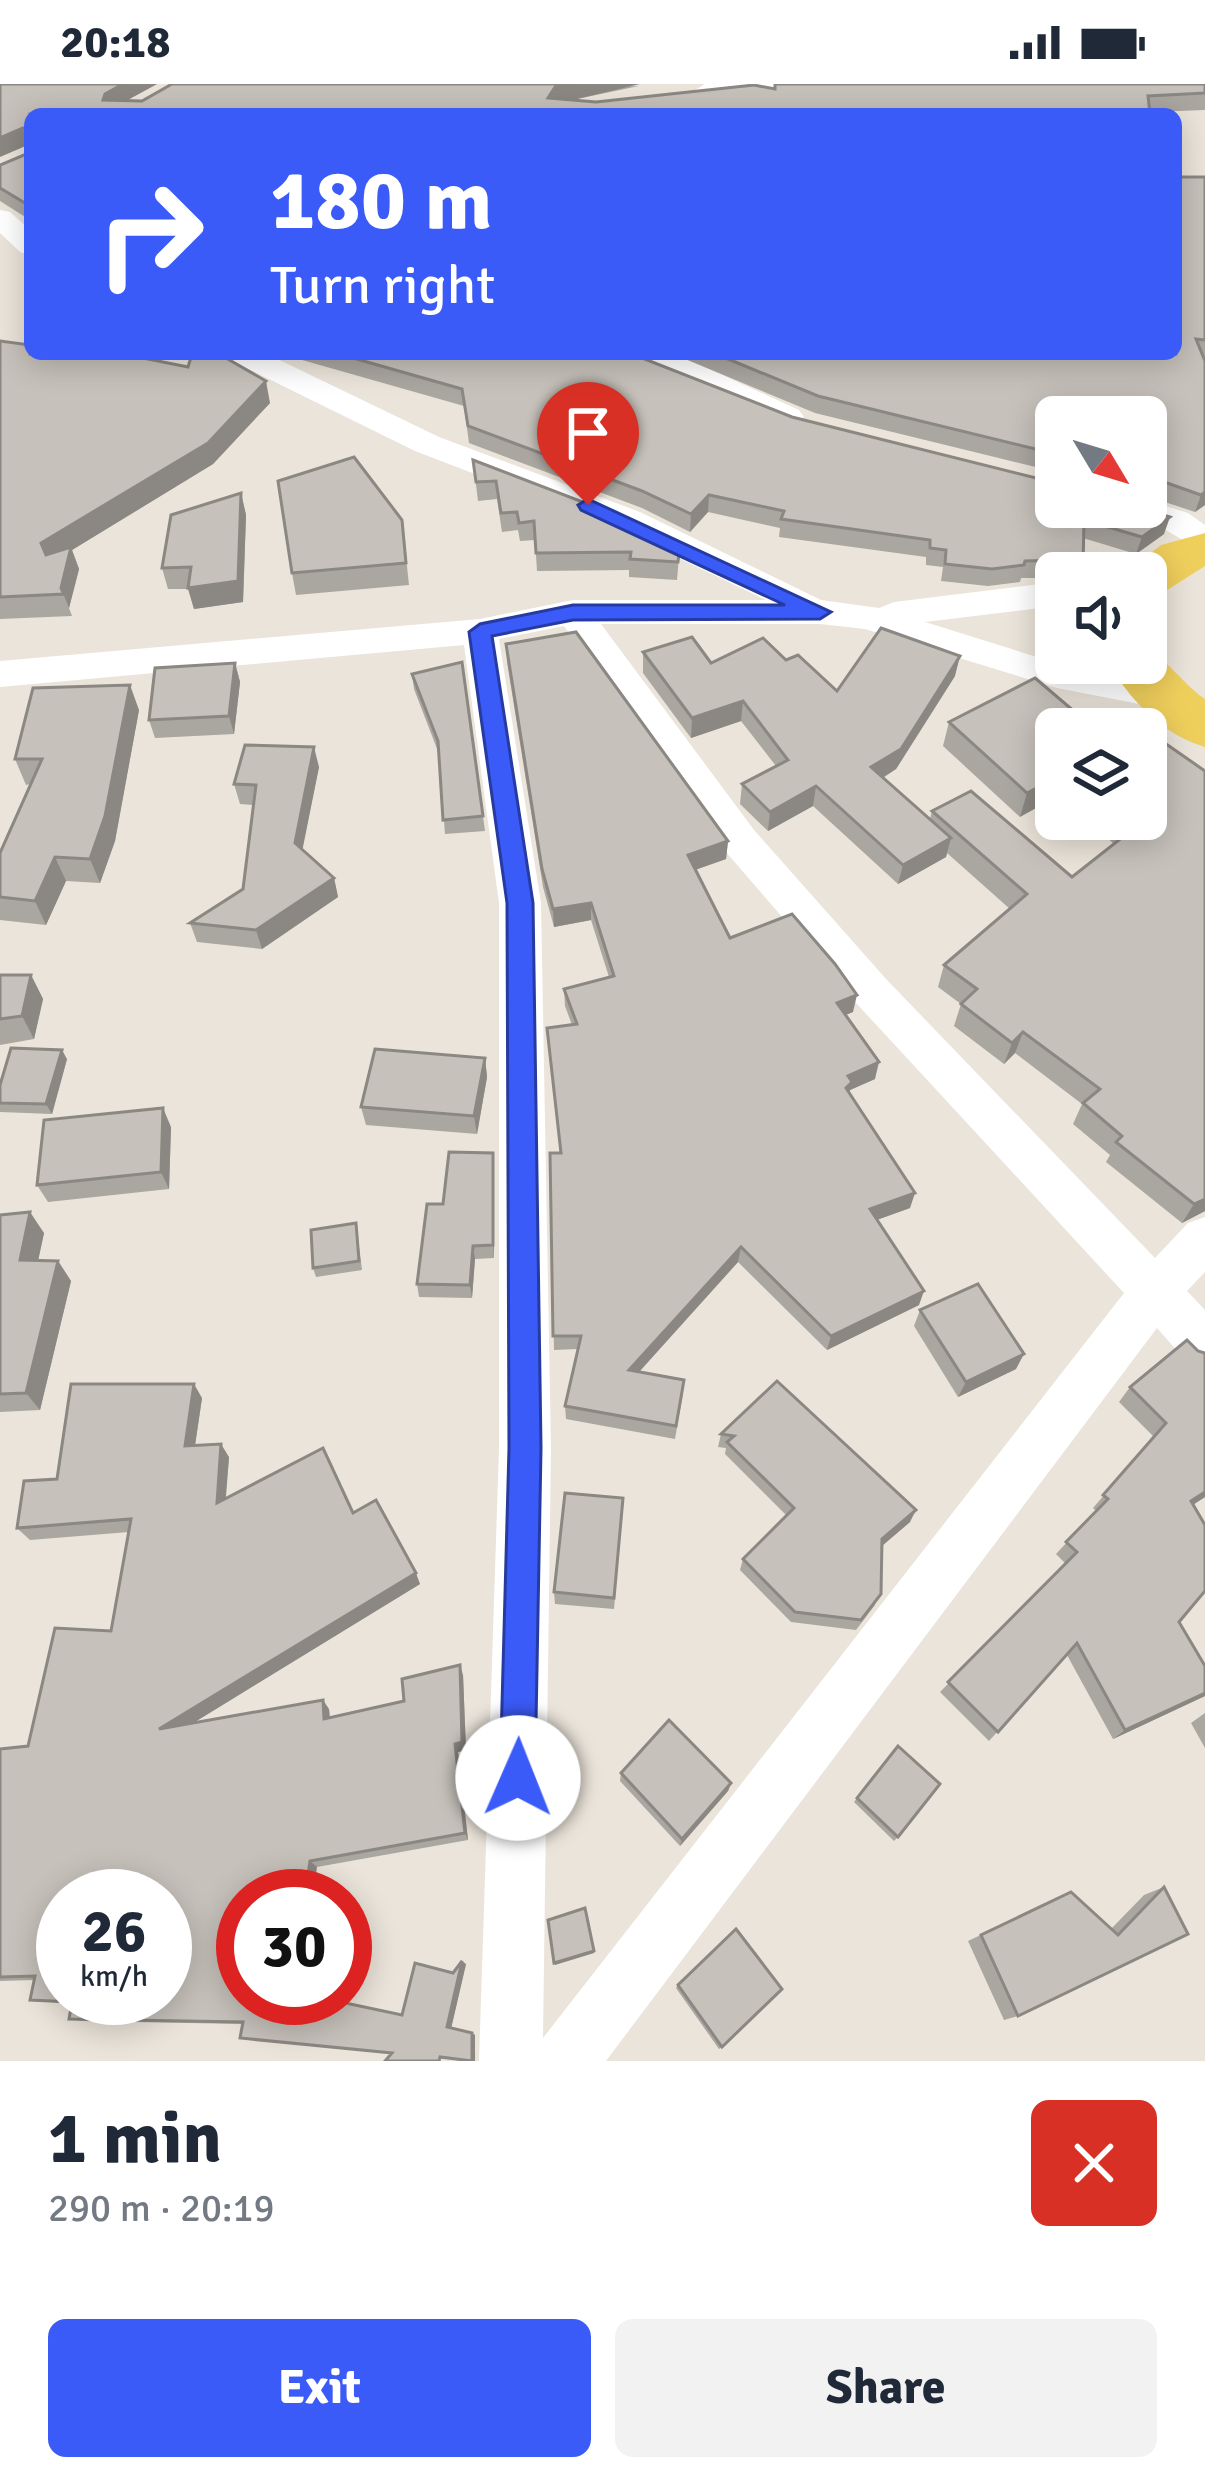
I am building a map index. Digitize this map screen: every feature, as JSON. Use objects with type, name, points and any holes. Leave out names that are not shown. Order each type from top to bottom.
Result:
[{"type":"main road","points":[[1167,566],[1205,546]]},
{"type":"main road","points":[[1153,684],[1205,727]]},
{"type":"street","points":[[682,94],[793,84]]},
{"type":"street","points":[[0,218],[24,240]]},
{"type":"street","points":[[255,360],[428,444],[628,520],[820,612]]},
{"type":"street","points":[[650,360],[809,424]]},
{"type":"street","points":[[1167,518],[1205,546]]},
{"type":"street","points":[[867,617],[1035,597]]},
{"type":"street","points":[[573,612],[740,842],[872,992],[1205,1345]]},
{"type":"street","points":[[0,674],[480,632],[573,612],[820,612],[867,617],[1035,668]]},
{"type":"street","points":[[480,632],[520,903],[525,1448],[511,2061]]},
{"type":"street","points":[[566,2061],[1154,1294],[1205,1238]]},
{"type":"building","points":[[0,84],[123,84],[103,100],[142,101],[172,84],[571,84],[555,87],[548,98],[596,102],[754,85],[775,89],[775,84],[1205,84],[1205,93],[1148,96],[1149,108],[24,108],[24,129],[0,138]]},
{"type":"building","points":[[24,155],[24,202],[0,188],[0,165]]},
{"type":"building","points":[[1182,177],[1205,177],[1205,340],[1196,339],[1205,361],[1205,492],[1201,495],[1167,483],[1167,396],[1035,396],[1035,449],[818,396],[731,360],[1182,360]]},
{"type":"building","points":[[0,341],[24,344],[24,360],[153,360],[188,367],[190,360],[229,360],[266,381],[208,443],[41,543],[46,555],[71,547],[61,588],[64,594],[0,597]]},
{"type":"building","points":[[360,360],[647,360],[792,417],[1035,478],[1035,528],[1084,528],[1083,552],[1035,552],[1035,561],[992,569],[945,564],[946,550],[930,548],[930,540],[781,519],[784,511],[709,495],[691,514],[468,426],[462,389]]},
{"type":"building","points":[[354,457],[402,520],[406,563],[292,573],[278,481]]},
{"type":"building","points":[[473,460],[614,514],[680,545],[678,562],[630,559],[631,552],[536,553],[534,521],[519,523],[517,512],[501,513],[496,481],[476,482]]},
{"type":"building","points":[[241,493],[238,581],[188,588],[191,567],[162,568],[171,515]]},
{"type":"building","points":[[1111,528],[1155,528],[1142,537]]},
{"type":"building","points":[[881,628],[960,656],[901,749],[871,767],[951,838],[903,865],[816,786],[770,812],[742,784],[788,760],[743,701],[692,718],[643,652],[692,637],[711,663],[763,638],[786,660],[798,655],[837,691]]},
{"type":"building","points":[[576,632],[728,841],[688,855],[730,938],[792,914],[857,995],[837,1003],[879,1062],[848,1076],[852,1082],[846,1088],[915,1193],[870,1209],[924,1291],[831,1336],[741,1247],[629,1370],[684,1380],[676,1426],[565,1406],[581,1336],[553,1336],[550,1153],[561,1153],[547,1028],[577,1024],[564,989],[614,976],[591,903],[553,909],[542,869],[506,644]]},
{"type":"building","points":[[462,662],[483,816],[443,820],[438,741],[412,674]]},
{"type":"building","points":[[235,663],[229,716],[149,720],[155,668]]},
{"type":"building","points":[[1035,678],[1035,684],[1042,684],[1070,708],[1035,708],[1035,789],[1027,793],[949,722]]},
{"type":"building","points":[[130,685],[105,816],[90,859],[55,857],[35,901],[0,897],[0,853],[42,759],[15,759],[33,688]]},
{"type":"building","points":[[245,745],[314,747],[295,843],[334,878],[256,930],[190,923],[243,889],[256,785],[234,784]]},
{"type":"building","points":[[1167,745],[1205,771],[1205,1199],[1194,1204],[1116,1142],[1122,1136],[1083,1103],[1100,1089],[1023,1032],[1012,1043],[961,1004],[977,989],[944,965],[1027,894],[932,811],[971,791],[1072,877],[1119,840],[1167,840]]},
{"type":"building","points":[[0,975],[31,975],[22,1016],[0,1019]]},
{"type":"building","points":[[11,1048],[62,1050],[46,1104],[0,1103]]},
{"type":"building","points":[[375,1049],[485,1058],[474,1116],[361,1107]]},
{"type":"building","points":[[163,1108],[161,1172],[37,1185],[44,1120]]},
{"type":"building","points":[[449,1152],[493,1153],[493,1245],[473,1246],[470,1285],[417,1284],[427,1204],[443,1204]]},
{"type":"building","points":[[30,1212],[20,1260],[58,1261],[26,1393],[0,1394],[0,1215]]},
{"type":"building","points":[[356,1223],[359,1261],[313,1268],[311,1230]]},
{"type":"building","points":[[978,1284],[1024,1354],[966,1382],[920,1310]]},
{"type":"building","points":[[1187,1340],[1205,1353],[1205,1492],[1191,1501],[1205,1525],[1205,1591],[1179,1622],[1205,1666],[1205,1693],[1125,1730],[1077,1643],[998,1732],[948,1682],[1077,1552],[1066,1542],[1108,1499],[1103,1495],[1166,1423],[1130,1387]]},
{"type":"building","points":[[777,1381],[916,1510],[882,1539],[881,1594],[861,1620],[795,1612],[743,1559],[794,1508],[727,1442],[734,1436],[721,1434]]},
{"type":"building","points":[[71,1384],[194,1384],[185,1446],[221,1444],[217,1503],[323,1448],[353,1513],[376,1500],[416,1573],[159,1729],[323,1700],[324,1719],[404,1701],[402,1679],[460,1665],[462,1742],[455,1744],[465,1833],[310,1861],[309,1869],[216,1869],[216,2022],[192,2021],[192,1869],[36,1869],[36,2000],[30,2000],[35,1976],[0,1977],[0,1749],[28,1746],[55,1628],[111,1631],[131,1519],[17,1528],[24,1481],[57,1479]]},
{"type":"building","points":[[565,1493],[623,1498],[614,1598],[554,1592]]},
{"type":"building","points":[[669,1720],[731,1783],[682,1839],[621,1773]]},
{"type":"building","points":[[898,1746],[940,1784],[898,1837],[857,1798]]},
{"type":"building","points":[[1164,1887],[1188,1934],[1018,2016],[981,1935],[1071,1892],[1118,1935]]},
{"type":"building","points":[[585,1908],[594,1951],[554,1963],[548,1920]]},
{"type":"building","points":[[736,1929],[782,1989],[722,2047],[678,1985]]},
{"type":"building","points":[[462,1961],[447,2027],[472,2033],[472,2061],[440,2057],[439,2061],[385,2061],[392,2053],[240,2038],[242,2025],[372,2025],[372,2009],[402,2015],[415,1963],[453,1973]]},
{"type":"route","points":[[518,1778],[525,1448],[520,903],[480,632],[573,612],[820,612],[588,505]]}]
